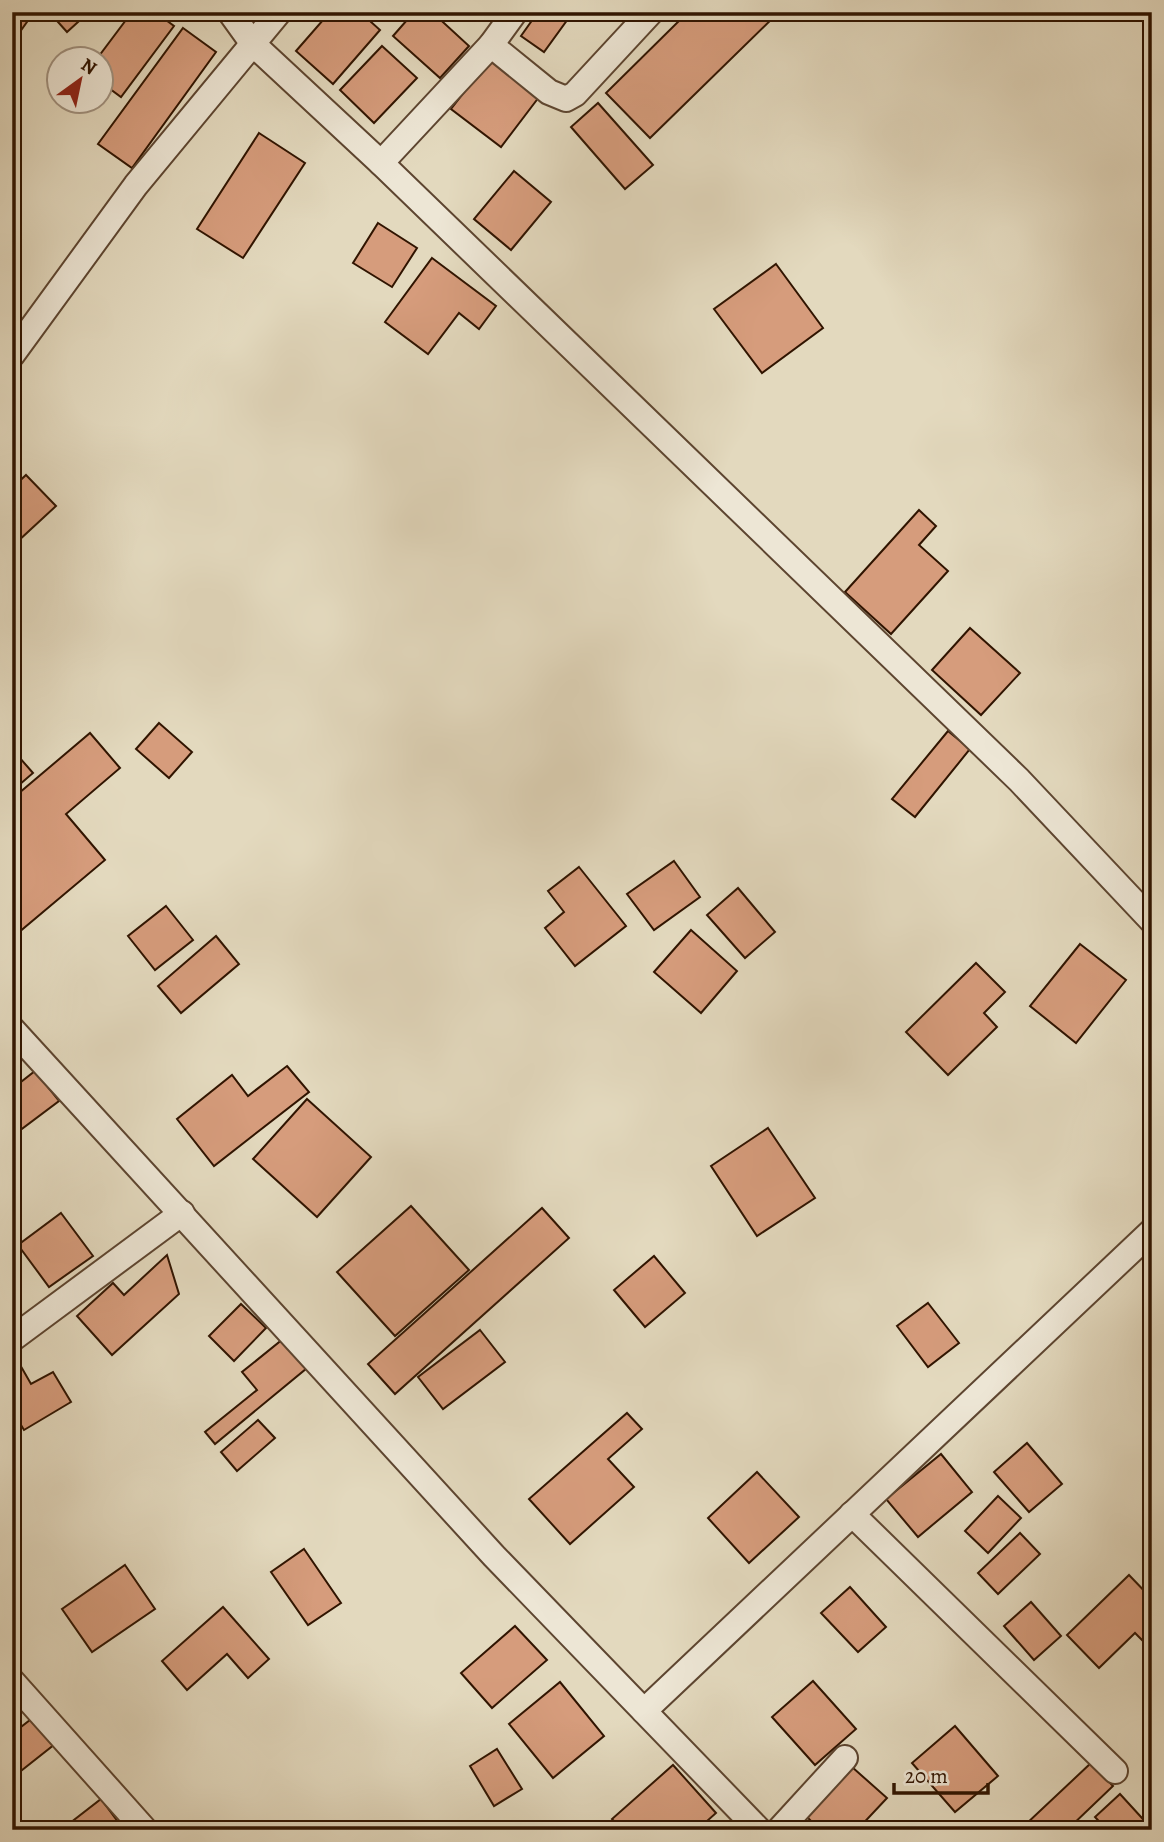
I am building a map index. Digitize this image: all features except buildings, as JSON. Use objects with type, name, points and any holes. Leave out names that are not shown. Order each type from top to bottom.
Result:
[{"type":"street","points":[[230,12],[253,44],[381,163],[1019,780],[1152,921]]},
{"type":"street","points":[[12,355],[136,185],[279,12]]},
{"type":"street","points":[[381,163],[491,45],[516,12]]},
{"type":"street","points":[[491,45],[550,92],[566,99],[575,94],[651,12]]},
{"type":"street","points":[[12,1029],[494,1556],[763,1829],[845,1758]]},
{"type":"street","points":[[12,1339],[182,1213]]},
{"type":"street","points":[[644,1711],[1152,1231]]},
{"type":"street","points":[[852,1514],[1115,1771]]},
{"type":"street","points":[[12,1681],[145,1830]]}]
